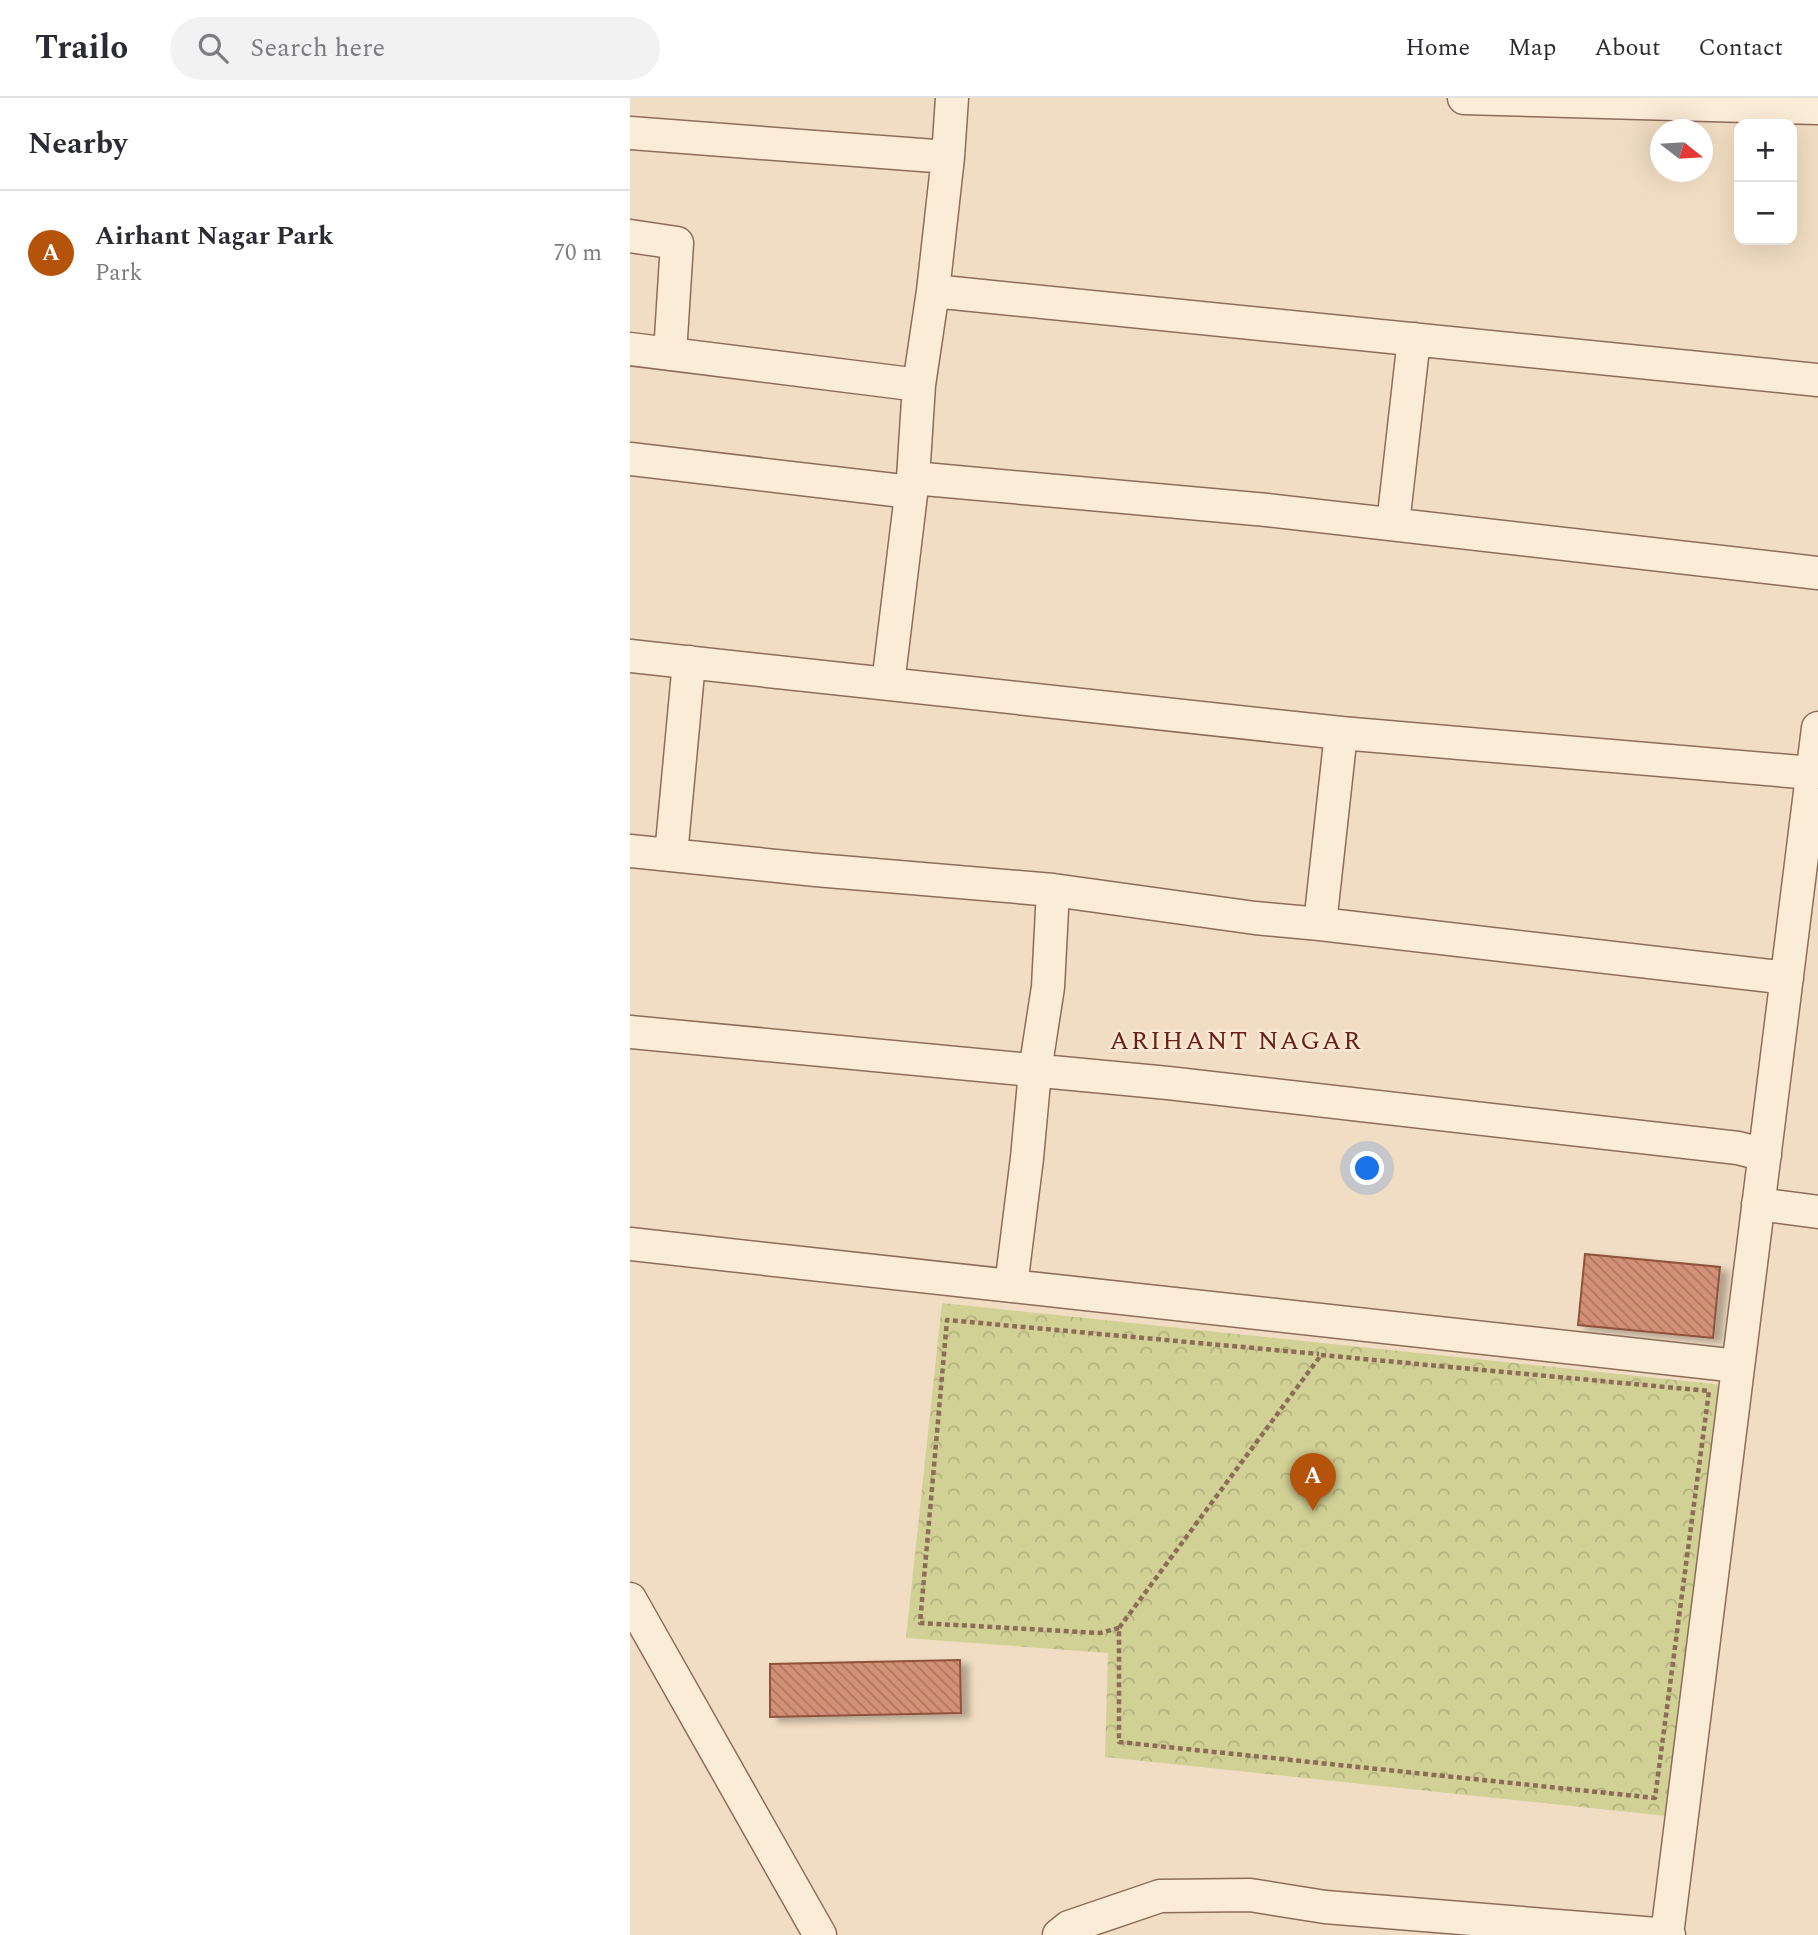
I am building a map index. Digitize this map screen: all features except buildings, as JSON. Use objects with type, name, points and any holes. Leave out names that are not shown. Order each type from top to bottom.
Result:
[{"type":"street","points":[[888,684],[912,485],[919,385],[948,156],[952,98]]},
{"type":"street","points":[[1464,98],[1818,108]]},
{"type":"street","points":[[630,133],[948,156]]},
{"type":"street","points":[[630,236],[677,243],[670,354]]},
{"type":"street","points":[[933,291],[1818,380]]},
{"type":"street","points":[[1393,524],[1414,339]]},
{"type":"street","points":[[630,349],[919,385]]},
{"type":"street","points":[[630,459],[912,485],[1267,510],[1818,573]]},
{"type":"street","points":[[630,656],[1341,733],[1812,773]]},
{"type":"street","points":[[671,855],[689,662]]},
{"type":"street","points":[[1059,1935],[1069,1927],[1160,1896],[1250,1895],[1325,1907],[1668,1935],[1787,978],[1810,848],[1812,773],[1818,728]]},
{"type":"street","points":[[1320,924],[1341,733]]},
{"type":"street","points":[[630,851],[829,872],[1054,890],[1255,918],[1787,978]]},
{"type":"street","points":[[1011,1286],[1035,1070],[1048,987],[1054,890]]},
{"type":"street","points":[[630,1031],[1168,1083],[1738,1147],[1765,1155]]},
{"type":"street","points":[[1758,1204],[1818,1212]]},
{"type":"street","points":[[630,1244],[1738,1366]]},
{"type":"street","points":[[630,1599],[820,1935]]},
{"type":"path","points":[[1119,1628],[1100,1633],[920,1623],[947,1320],[1709,1391],[1655,1798],[1119,1742],[1119,1628],[1321,1355]]},
{"type":"green space","points":[[942,1303],[1723,1385],[1667,1816],[1105,1757],[1108,1653],[906,1638]]},
{"type":"place","name":"Airhant Nagar Park","points":[[1313,1511]]},
{"type":"district","name":"ARIHANT NAGAR","points":[[1236,1041]]}]
